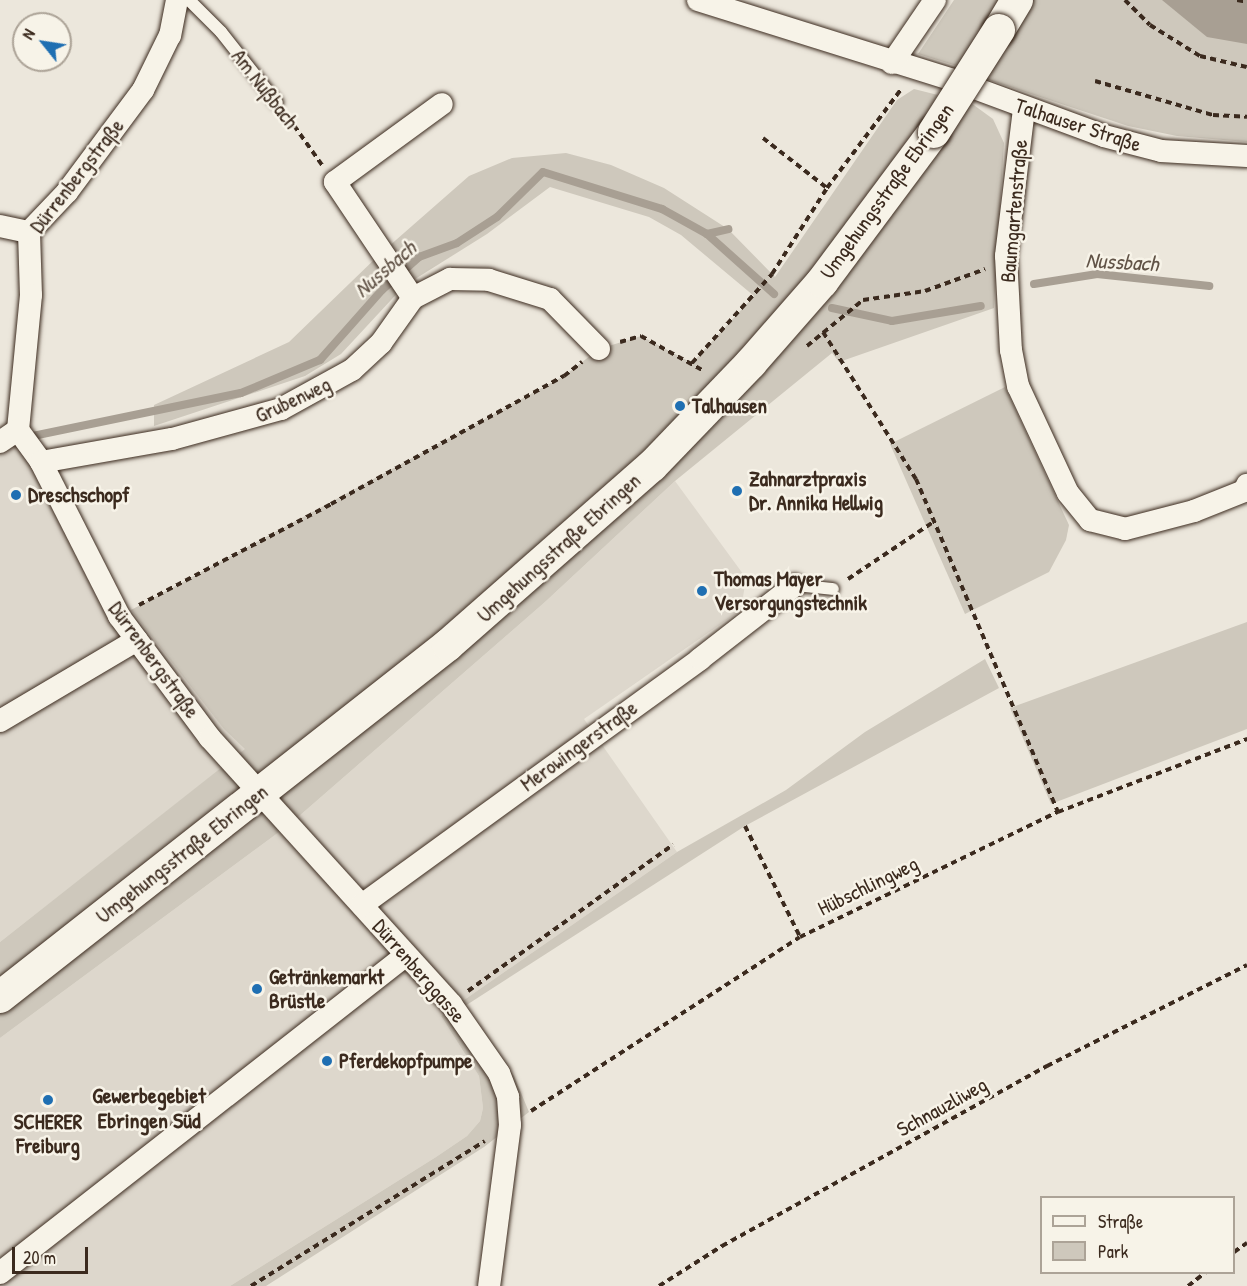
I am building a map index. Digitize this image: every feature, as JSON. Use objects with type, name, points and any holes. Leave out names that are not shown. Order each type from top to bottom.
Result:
[{"type":"street","name":"Dürrenbergstraße","points":[[177,0],[170,35],[143,90],[67,192],[29,232],[31,295],[9,436],[41,462],[118,616],[210,738],[260,793]]},
{"type":"street","name":"Talhauser Straße","points":[[698,0],[892,63],[950,79],[1024,109],[1161,151],[1247,156]]},
{"type":"street","points":[[892,63],[936,0]]},
{"type":"street","name":"Umgehungsstraße Ebringen","points":[[0,997],[448,645],[652,466],[770,342],[822,282],[934,132],[1017,0]]},
{"type":"street","points":[[409,292],[380,254],[335,182],[442,104]]},
{"type":"street","name":"Baumgartenstraße","points":[[1024,109],[1006,256],[1011,350],[1018,386],[1068,493],[1090,520],[1125,529],[1194,511],[1244,491],[1247,485]]},
{"type":"street","points":[[0,226],[29,232]]},
{"type":"street","name":"Grubenweg","points":[[41,462],[172,439],[281,410],[352,370],[381,343],[409,292],[450,279],[489,280],[550,299],[599,349]]},
{"type":"street","name":"Merowingerstraße","points":[[362,905],[795,585]]},
{"type":"street","points":[[0,721],[137,640]]},
{"type":"street","name":"Dürrenberggasse","points":[[260,793],[405,956],[451,1004],[500,1073],[508,1097],[519,1118],[489,1286]]},
{"type":"street","points":[[0,1273],[405,956]]},
{"type":"lane","name":"Am Nußbach","points":[[189,0],[221,32],[277,103]]},
{"type":"lane","points":[[795,585],[833,589]]},
{"type":"path","points":[[1125,0],[1150,25],[1200,56],[1247,67]]},
{"type":"path","points":[[1237,0],[1247,2]]},
{"type":"path","points":[[692,363],[754,297],[772,274],[827,188],[915,70]]},
{"type":"path","points":[[1095,81],[1213,115],[1247,117]]},
{"type":"path","name":"Am Nußbach","points":[[277,103],[335,182]]},
{"type":"path","points":[[763,138],[827,188]]},
{"type":"path","points":[[990,266],[925,291],[863,300],[823,332],[916,479],[932,523],[1058,812]]},
{"type":"path","points":[[131,610],[564,376],[599,349],[641,336],[692,363],[709,375]]},
{"type":"path","points":[[833,589],[932,523]]},
{"type":"path","name":"Hübschlingweg","points":[[251,1286],[519,1118],[800,937],[1058,812],[1247,739]]},
{"type":"path","points":[[745,826],[800,937]]},
{"type":"path","points":[[451,1004],[673,845]]},
{"type":"path","name":"Schnauzliweg","points":[[659,1286],[722,1246],[1047,1066],[1247,965]]},
{"type":"path","points":[[1188,1286],[1203,1274]]},
{"type":"shaded area","points":[[1162,0],[1247,0],[1247,44],[1207,37]]},
{"type":"shaded area","points":[[18,430],[119,616],[131,610],[224,728],[246,749],[0,942],[0,442]]},
{"type":"shaded area","name":"Gewerbegebiet Ebringen Süd","points":[[675,481],[746,578],[741,610],[584,719],[677,852],[441,1016],[479,1076],[483,1108],[480,1121],[467,1136],[436,1157],[230,1286],[0,1286],[0,1038],[290,824],[545,602]]},
{"type":"green space","points":[[954,0],[1247,0],[1247,142],[1177,136],[1128,126],[986,79],[1012,39],[986,22],[957,66],[918,54]]},
{"type":"green space","points":[[914,89],[938,95],[920,124],[946,140],[971,103],[993,119],[1004,143],[994,308],[839,362],[832,353],[675,481],[545,602],[290,824],[0,1038],[0,942],[245,749],[224,729],[131,610],[564,376],[599,349],[641,336],[692,363],[754,296],[681,235],[649,217],[550,187],[487,234],[404,286],[341,354],[305,376],[154,426],[154,405],[289,342],[380,254],[469,176],[512,158],[566,153],[611,165],[664,188],[728,229],[775,277],[897,100]]},
{"type":"green space","points":[[1005,387],[1069,525],[1066,540],[1049,572],[965,614],[890,444]]},
{"type":"green space","points":[[1247,622],[1247,729],[1051,804],[1010,708]]},
{"type":"green space","points":[[985,659],[999,688],[745,826],[465,1006],[514,1076],[529,1112],[484,1147],[266,1286],[230,1286],[436,1157],[467,1136],[480,1121],[483,1108],[479,1076],[441,1016],[677,852],[786,790],[865,732]]},
{"type":"waterway","name":"Nussbach","points":[[28,437],[241,393],[320,360],[382,290],[419,257],[457,243],[497,217],[543,172],[662,209],[707,234],[774,294]]},
{"type":"waterway","points":[[707,234],[728,229]]},
{"type":"waterway","name":"Nussbach","points":[[1034,284],[1097,274],[1209,286]]},
{"type":"waterway","name":"Nussbach","points":[[832,308],[892,321],[981,306]]},
{"type":"place","name":"Talhausen","points":[[680,406]]},
{"type":"place","name":"Zahnarztpraxis Dr. Annika Hellwig","points":[[737,491]]},
{"type":"place","name":"Dreschschopf","points":[[16,495]]},
{"type":"place","name":"Thomas Mayer Versorgungstechnik","points":[[702,591]]},
{"type":"place","name":"Getränkemarkt Brüstle","points":[[257,989]]},
{"type":"place","name":"Pferdekopfpumpe","points":[[327,1061]]},
{"type":"place","name":"SCHERER Freiburg","points":[[48,1100]]},
{"type":"district","name":"Gewerbegebiet Ebringen Süd","points":[[149,1108]]}]
